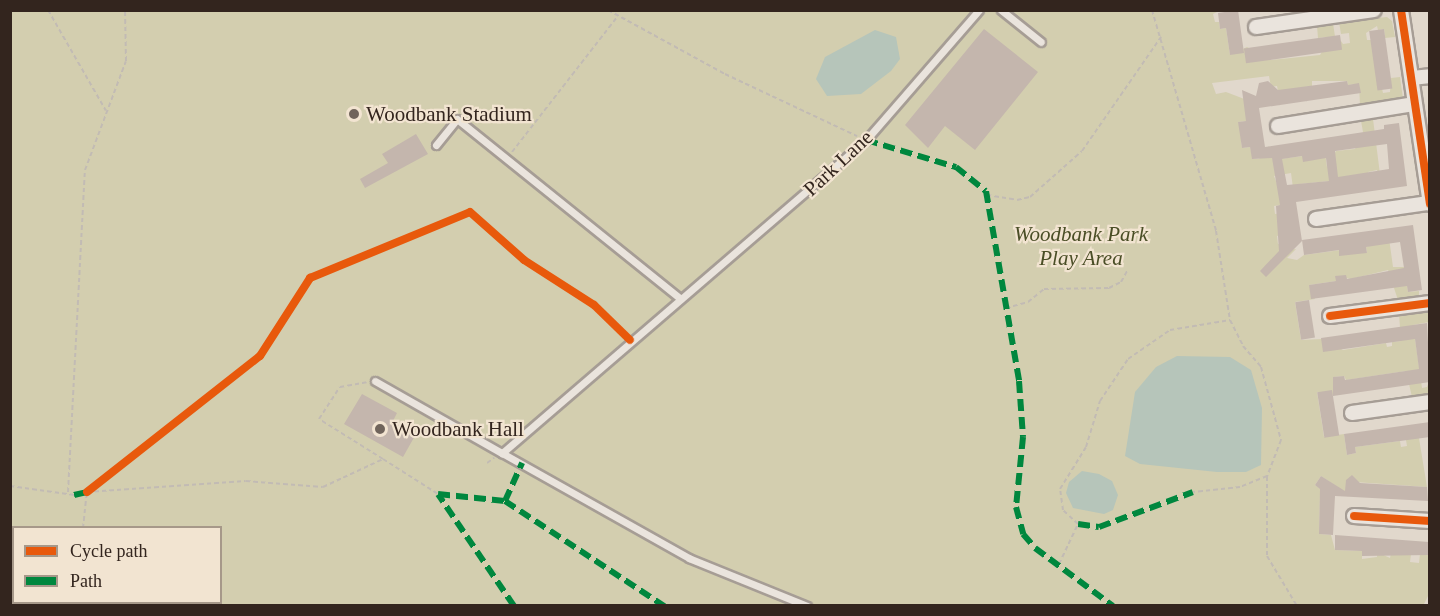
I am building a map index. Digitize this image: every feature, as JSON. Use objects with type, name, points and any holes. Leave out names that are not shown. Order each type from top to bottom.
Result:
[{"type":"street","points":[[1256,27],[1374,10]]},
{"type":"street","points":[[1316,219],[1429,203],[1401,10]]},
{"type":"street","points":[[1412,78],[1430,76]]},
{"type":"street","points":[[1278,126],[1414,104]]},
{"type":"street","points":[[1330,316],[1430,303]]},
{"type":"street","points":[[1352,413],[1430,402]]},
{"type":"street","points":[[1354,516],[1430,521]]},
{"type":"lane","name":"Park Lane","points":[[502,453],[866,140],[979,10]]},
{"type":"lane","points":[[1001,10],[1041,42]]},
{"type":"lane","points":[[436,145],[457,118],[680,298]]},
{"type":"lane","points":[[375,381],[689,558],[807,606]]},
{"type":"path","points":[[48,10],[106,111]]},
{"type":"path","points":[[71,494],[85,170],[126,61],[125,10]]},
{"type":"path","points":[[608,10],[617,17],[866,140]]},
{"type":"path","points":[[1152,10],[1216,231],[1230,320],[1243,346],[1261,367],[1276,411],[1281,440],[1267,476],[1267,556],[1297,606]]},
{"type":"path","points":[[507,158],[617,17]]},
{"type":"path","points":[[987,195],[1017,200],[1030,197],[1082,151],[1161,37]]},
{"type":"path","points":[[1006,308],[1028,302],[1044,289],[1109,288],[1121,282],[1127,271]]},
{"type":"path","points":[[1059,564],[1078,524],[1063,510],[1060,489],[1086,447],[1100,401],[1128,359],[1170,330],[1230,320]]},
{"type":"path","points":[[375,381],[340,387],[319,419],[438,494]]},
{"type":"path","points":[[87,492],[246,481],[323,487],[383,459]]},
{"type":"path","points":[[1193,492],[1240,487],[1267,476]]},
{"type":"path","points":[[83,526],[87,492],[105,478]]},
{"type":"path","points":[[10,486],[71,494]]},
{"type":"path","points":[[53,505],[71,494]]},
{"type":"green space","name":"Woodbank Park Play Area","points":[[10,11],[1208,11],[1217,12],[1213,14],[1215,22],[1219,22],[1220,29],[1226,28],[1230,55],[1247,47],[1271,60],[1320,55],[1328,41],[1327,37],[1318,38],[1317,26],[1333,23],[1337,50],[1341,41],[1343,44],[1350,43],[1349,33],[1341,34],[1339,22],[1387,17],[1392,21],[1395,37],[1385,38],[1384,29],[1378,30],[1377,26],[1366,33],[1367,40],[1371,40],[1383,93],[1390,92],[1391,78],[1400,77],[1403,99],[1360,105],[1359,84],[1348,85],[1347,81],[1312,81],[1312,86],[1278,91],[1277,86],[1271,87],[1269,76],[1212,83],[1216,94],[1226,92],[1247,100],[1252,109],[1246,121],[1238,122],[1249,140],[1241,141],[1242,148],[1250,147],[1253,159],[1259,159],[1269,146],[1273,160],[1325,153],[1327,167],[1336,151],[1355,149],[1363,132],[1361,121],[1373,119],[1382,190],[1377,170],[1368,172],[1368,177],[1300,184],[1293,188],[1291,173],[1274,176],[1282,197],[1281,205],[1274,206],[1275,214],[1283,213],[1286,234],[1277,236],[1278,244],[1287,243],[1288,250],[1296,249],[1287,258],[1297,260],[1304,255],[1348,249],[1367,253],[1366,247],[1389,238],[1393,267],[1404,267],[1408,292],[1419,291],[1419,297],[1398,300],[1388,270],[1351,279],[1336,276],[1336,281],[1309,285],[1315,299],[1295,302],[1301,340],[1322,339],[1343,350],[1386,343],[1387,347],[1392,346],[1392,342],[1401,341],[1399,314],[1429,310],[1429,322],[1413,325],[1422,388],[1427,387],[1429,382],[1429,395],[1412,397],[1406,371],[1346,380],[1344,376],[1334,377],[1334,395],[1317,392],[1324,437],[1344,434],[1347,455],[1356,453],[1355,447],[1400,441],[1401,447],[1407,446],[1406,440],[1417,426],[1427,487],[1355,482],[1351,476],[1345,492],[1321,476],[1315,485],[1328,494],[1320,495],[1319,534],[1331,535],[1335,550],[1362,551],[1362,559],[1377,557],[1377,552],[1390,558],[1391,553],[1411,554],[1410,562],[1419,563],[1420,554],[1428,554],[1429,541],[1429,594],[1423,606],[11,605]]},
{"type":"shaded area","points":[[875,30],[896,37],[900,59],[891,71],[861,94],[827,96],[816,79],[825,57]]},
{"type":"shaded area","points":[[1177,356],[1230,357],[1251,370],[1262,408],[1261,465],[1246,472],[1217,472],[1140,464],[1125,456],[1135,392],[1156,367]]},
{"type":"shaded area","points":[[1082,471],[1099,474],[1112,481],[1118,495],[1113,510],[1104,514],[1073,508],[1066,493],[1069,482]]},
{"type":"building","points":[[1238,10],[1244,53],[1230,55],[1226,28],[1220,29],[1218,13]]},
{"type":"building","points":[[984,29],[1038,72],[975,150],[945,126],[928,148],[905,125]]},
{"type":"building","points":[[1384,29],[1392,88],[1377,91],[1369,31]]},
{"type":"building","points":[[1340,35],[1342,50],[1246,63],[1244,48]]},
{"type":"building","points":[[1268,81],[1278,90],[1347,81],[1348,85],[1359,83],[1361,93],[1259,108],[1265,147],[1384,129],[1384,125],[1399,123],[1407,186],[1296,202],[1302,241],[1266,277],[1260,271],[1279,251],[1276,206],[1280,205],[1272,158],[1252,159],[1250,147],[1242,148],[1238,122],[1246,121],[1242,90],[1256,96],[1259,83]],"holes":[[[1387,144],[1389,169],[1338,177],[1335,151]],[[1302,156],[1303,162],[1326,158],[1329,181],[1287,185],[1282,159]]]},
{"type":"building","points":[[416,134],[428,154],[365,188],[360,179],[388,163],[382,154]]},
{"type":"building","points":[[1413,225],[1422,290],[1408,292],[1407,286],[1311,299],[1309,285],[1336,281],[1335,276],[1346,275],[1347,279],[1404,268],[1400,242],[1366,247],[1367,253],[1339,256],[1339,250],[1304,255],[1302,240]]},
{"type":"building","points":[[1309,300],[1315,338],[1301,340],[1295,302]]},
{"type":"building","points":[[1427,323],[1430,382],[1333,396],[1333,377],[1344,376],[1345,380],[1419,369],[1415,339],[1323,352],[1321,338]]},
{"type":"building","points":[[1332,390],[1339,435],[1324,438],[1317,392]]},
{"type":"building","name":"Woodbank Hall","points":[[362,394],[397,413],[393,421],[416,434],[403,457],[344,424]]},
{"type":"building","points":[[1430,422],[1430,437],[1355,447],[1356,453],[1347,455],[1344,434]]},
{"type":"building","points":[[1352,475],[1360,483],[1427,487],[1428,501],[1335,496],[1333,535],[1319,534],[1320,489],[1315,485],[1321,476],[1345,491],[1346,480]]},
{"type":"building","points":[[1335,535],[1429,542],[1428,555],[1362,556],[1362,551],[1335,550]]},
{"type":"marked path","points":[[866,140],[956,167],[986,191],[1019,381],[1023,437],[1016,507],[1023,534],[1035,548],[1113,606]]},
{"type":"marked path","points":[[505,501],[522,463]]},
{"type":"marked path","points":[[74,495],[87,492]]},
{"type":"marked path","points":[[1078,524],[1099,527],[1193,492]]},
{"type":"marked path","points":[[514,606],[438,494],[505,501],[664,606]]},
{"type":"cycle path","points":[[1401,10],[1430,204]]},
{"type":"cycle path","points":[[87,492],[260,356],[310,278],[470,212],[524,260],[594,305],[630,340]]},
{"type":"cycle path","points":[[1330,316],[1430,303]]},
{"type":"cycle path","points":[[1354,516],[1430,521]]},
{"type":"place","name":"Woodbank Stadium","points":[[354,114]]},
{"type":"place","name":"Woodbank Hall","points":[[380,429]]}]
